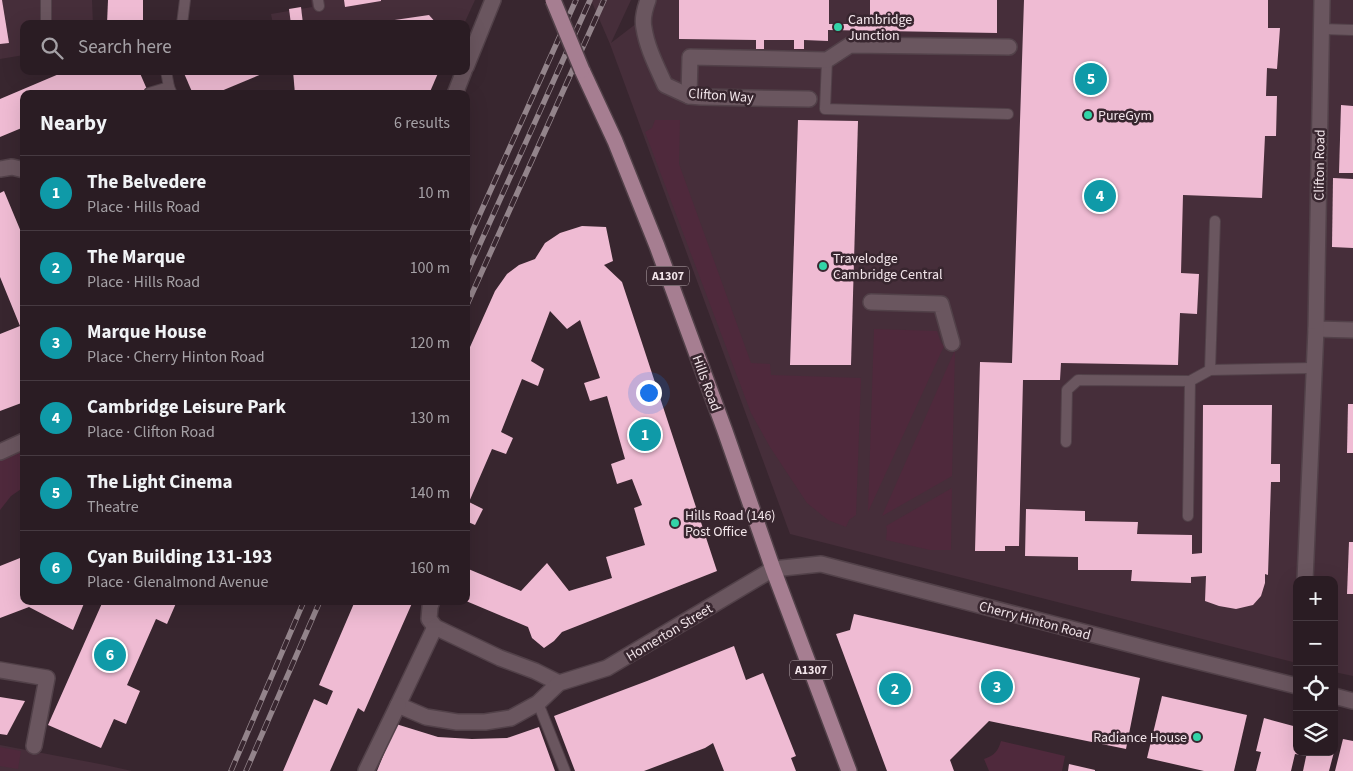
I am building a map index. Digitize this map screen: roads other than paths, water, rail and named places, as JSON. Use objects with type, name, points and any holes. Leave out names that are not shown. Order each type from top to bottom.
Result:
[{"type":"main road","name":"Hills Road","points":[[553,0],[582,70],[615,141],[657,246],[849,771]]},
{"type":"street","points":[[470,56],[493,0]]},
{"type":"street","name":"Clifton Way","points":[[648,0],[643,26],[665,85],[689,96],[809,98]]},
{"type":"street","name":"Clifton Road","points":[[1305,576],[1316,329],[1322,0]]},
{"type":"street","points":[[689,96],[690,57],[827,60],[850,45],[1010,47]]},
{"type":"street","points":[[457,90],[462,75]]},
{"type":"street","points":[[0,169],[12,167],[20,169]]},
{"type":"street","points":[[871,302],[941,304],[952,343]]},
{"type":"street","points":[[1316,329],[1353,330]]},
{"type":"street","points":[[0,452],[20,443]]},
{"type":"street","name":"Cherry Hinton Road","points":[[774,569],[821,564],[1293,685]]},
{"type":"street","name":"Homerton Street","points":[[398,705],[426,716],[457,722],[485,722],[511,718],[538,703],[559,683],[607,668],[774,569]]},
{"type":"street","points":[[431,605],[429,619],[435,627],[559,683]]},
{"type":"street","points":[[366,771],[435,627]]},
{"type":"street","points":[[0,670],[47,678],[34,746]]},
{"type":"street","points":[[1338,697],[1353,700]]},
{"type":"lane","points":[[46,0],[46,20]]},
{"type":"lane","points":[[182,20],[185,0]]},
{"type":"lane","points":[[1322,29],[1353,30]]},
{"type":"lane","points":[[827,60],[825,109],[1008,114]]},
{"type":"lane","points":[[167,75],[170,90]]},
{"type":"lane","points":[[1210,370],[1215,221]]},
{"type":"lane","points":[[1066,442],[1067,390],[1078,380],[1190,381],[1210,370],[1314,368]]},
{"type":"lane","points":[[1188,516],[1190,381]]},
{"type":"lane","points":[[538,703],[565,771]]},
{"type":"railway","points":[[470,236],[576,0]]},
{"type":"railway","points":[[470,266],[590,0]]},
{"type":"railway","points":[[470,298],[604,0]]},
{"type":"railway","points":[[231,771],[302,605]]},
{"type":"railway","points":[[246,771],[318,605]]},
{"type":"place","name":"Cambridge Junction","points":[[838,27]]},
{"type":"place","name":"The Light Cinema","points":[[1091,79]]},
{"type":"place","name":"PureGym","points":[[1088,115]]},
{"type":"place","name":"Cambridge Leisure Park","points":[[1100,196]]},
{"type":"place","name":"Travelodge Cambridge Central","points":[[823,266]]},
{"type":"place","name":"The Belvedere","points":[[645,435]]},
{"type":"place","name":"Hills Road (146) Post Office","points":[[675,523]]},
{"type":"place","name":"Cyan Building 131-193","points":[[110,655]]},
{"type":"place","name":"Marque House","points":[[997,687]]},
{"type":"place","name":"The Marque","points":[[895,689]]},
{"type":"place","name":"Radiance House","points":[[1197,737]]}]
